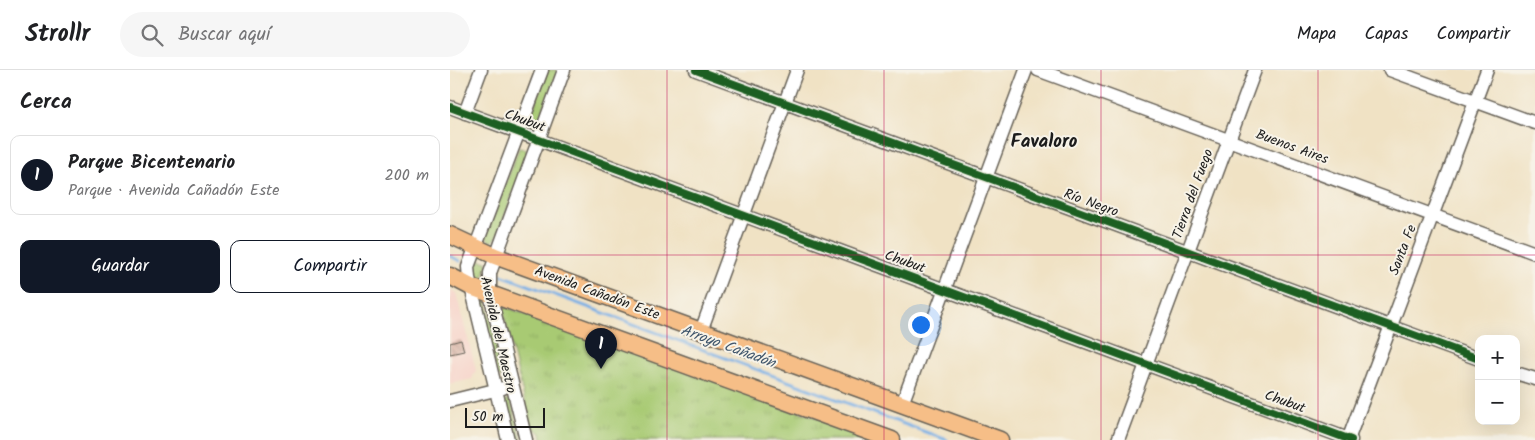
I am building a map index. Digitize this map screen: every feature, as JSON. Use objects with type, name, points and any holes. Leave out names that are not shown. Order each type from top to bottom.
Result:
[{"type":"main road","name":"Avenida Cañadón Este","points":[[450,235],[495,256],[1000,440]]},
{"type":"main road","points":[[450,276],[471,287],[892,440]]},
{"type":"street","points":[[465,113],[481,70]]},
{"type":"street","name":"Avenida del Maestro","points":[[508,440],[471,287],[468,267],[542,70]]},
{"type":"street","name":"Avenida del Maestro","points":[[526,440],[490,294],[490,273],[564,70]]},
{"type":"street","name":"Río Negro","points":[[696,70],[1475,358]]},
{"type":"street","points":[[701,331],[797,70]]},
{"type":"street","points":[[902,404],[1026,70]]},
{"type":"street","name":"Buenos Aires","points":[[1038,70],[1535,253]]},
{"type":"street","name":"Tierra del Fuego","points":[[1118,440],[1255,70]]},
{"type":"street","points":[[1390,70],[1535,123]]},
{"type":"street","name":"Santa Fe","points":[[1349,440],[1487,70]]},
{"type":"street","name":"Chubut","points":[[450,107],[1349,440]]},
{"type":"street","points":[[1520,374],[1535,380]]},
{"type":"street","points":[[450,401],[513,386]]},
{"type":"shaded area","points":[[450,290],[456,293],[476,370],[472,379],[450,384]]},
{"type":"green space","points":[[547,70],[558,70],[537,125],[533,126],[529,122]]},
{"type":"green space","points":[[519,148],[526,149],[527,155],[496,239],[490,242],[486,237]]},
{"type":"green space","points":[[481,260],[486,262],[487,265],[483,278],[477,279],[474,274],[477,263]]},
{"type":"green space","points":[[485,297],[504,375],[501,377],[498,376],[479,299]]},
{"type":"green space","points":[[505,307],[880,440],[542,440],[541,433],[531,427],[503,311]]},
{"type":"green space","points":[[510,400],[522,440],[512,440],[503,404]]},
{"type":"building","points":[[461,340],[464,351],[450,354],[450,343]]},
{"type":"waterway","name":"Arroyo Cañadón","points":[[450,256],[460,261]]},
{"type":"waterway","name":"Arroyo Cañadón","points":[[501,275],[947,440]]},
{"type":"cycle path","points":[[696,70],[1475,358]]},
{"type":"cycle path","points":[[450,107],[1351,440]]},
{"type":"place","name":"Parque Bicentenario","points":[[601,369]]},
{"type":"district","name":"Favaloro","points":[[1044,142]]}]
